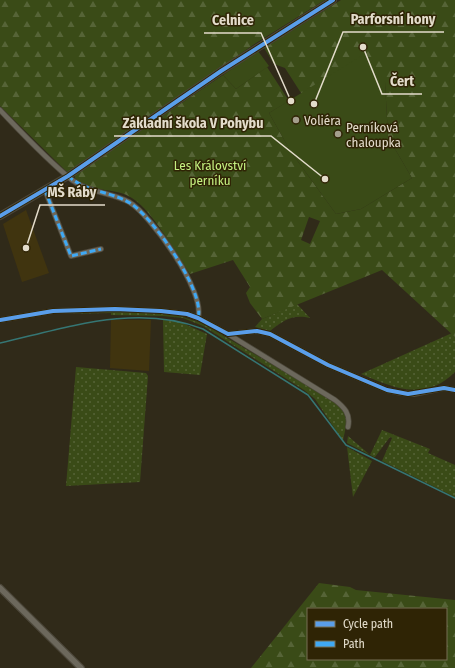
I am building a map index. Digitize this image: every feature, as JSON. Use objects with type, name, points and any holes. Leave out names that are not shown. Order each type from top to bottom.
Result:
[{"type":"street","points":[[0,216],[68,176],[221,71],[333,0]]},
{"type":"street","points":[[0,110],[44,155],[68,176],[85,188],[123,199],[143,213],[155,227],[189,278],[200,307],[198,318]]},
{"type":"street","points":[[45,190],[71,256],[100,249]]},
{"type":"street","points":[[0,320],[30,314],[53,312],[133,309],[161,311],[198,318],[228,334],[339,404],[348,414],[348,427]]},
{"type":"street","points":[[228,334],[257,331],[270,334],[328,365],[386,390],[414,394],[444,388],[455,390]]},
{"type":"street","points":[[0,588],[81,668]]},
{"type":"shaded area","points":[[26,210],[49,273],[22,282],[3,224]]},
{"type":"shaded area","points":[[111,320],[151,320],[149,371],[110,368]]},
{"type":"green space","points":[[0,0],[325,0],[256,43],[68,173],[0,106]]},
{"type":"green space","name":"Les Království perníku","points":[[341,0],[455,0],[455,337],[382,270],[262,319],[250,303],[246,293],[250,287],[233,260],[190,274],[164,233],[140,204],[132,198],[118,192],[87,186],[75,178],[75,175],[223,75],[236,89],[267,67],[289,101],[269,113],[291,152],[336,214],[361,209],[412,178],[388,137],[385,82],[301,93],[285,68],[274,64],[264,48]],"holes":[[[309,217],[320,221],[310,244],[301,240]]]},
{"type":"green space","points":[[258,51],[269,66],[236,89],[223,75]]},
{"type":"green space","points":[[366,53],[385,82],[388,137],[412,178],[361,209],[336,214],[291,152],[269,113]]},
{"type":"green space","points":[[297,304],[310,318],[298,317],[288,319],[270,331],[255,327],[262,319]]},
{"type":"green space","points":[[136,311],[177,315],[202,323],[334,401],[343,410],[346,419],[346,428],[343,441],[315,399],[304,390],[203,326],[183,318],[163,316],[111,315],[111,313],[58,314]]},
{"type":"green space","points":[[163,320],[180,322],[207,334],[200,375],[164,372]]},
{"type":"green space","points":[[452,333],[455,337],[455,372],[444,381],[432,387],[421,390],[409,390],[385,384],[361,374]]},
{"type":"green space","points":[[76,367],[146,373],[148,376],[140,482],[66,486]]},
{"type":"green space","points":[[382,430],[430,449],[428,453],[455,465],[455,497],[382,461],[392,438],[390,437],[375,457],[370,455]]},
{"type":"green space","points":[[348,436],[370,455],[347,443]]},
{"type":"green space","points":[[347,447],[372,461],[353,497]]},
{"type":"green space","points":[[319,583],[350,587],[356,590],[455,600],[455,668],[251,668]]},
{"type":"waterway","points":[[0,343],[76,325],[127,318],[153,318],[178,322],[203,329],[308,395],[346,445],[455,498]]},
{"type":"marked path","points":[[68,176],[82,185],[130,203],[151,223],[163,238],[186,274],[194,291],[198,306],[198,318]]},
{"type":"marked path","points":[[45,190],[71,256],[101,249]]},
{"type":"cycle path","points":[[0,216],[68,176],[221,71],[333,0]]},
{"type":"cycle path","points":[[0,320],[53,311],[115,309],[187,314],[198,318],[228,334],[257,331],[270,334],[328,365],[387,390],[408,394],[444,388],[455,390]]},
{"type":"place","name":"Čert","points":[[363,47]]},
{"type":"place","name":"Celnice","points":[[291,101]]},
{"type":"place","name":"Parforsní hony","points":[[314,104]]},
{"type":"place","name":"Voliéra","points":[[296,120]]},
{"type":"place","name":"Perníková chaloupka","points":[[338,134]]},
{"type":"place","name":"Základní škola V Pohybu","points":[[325,179]]},
{"type":"place","name":"MŠ Ráby","points":[[26,248]]}]
